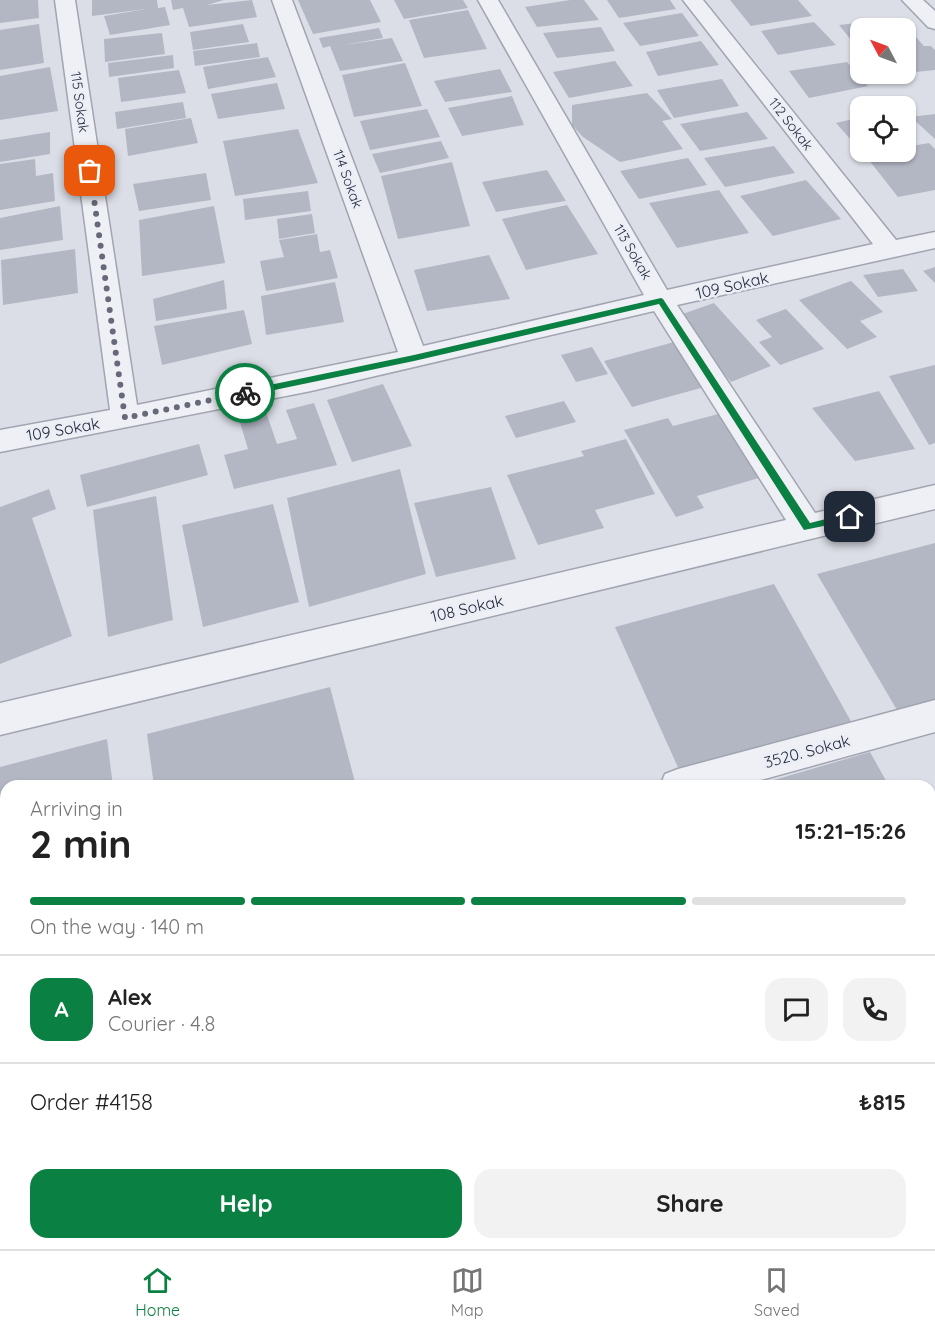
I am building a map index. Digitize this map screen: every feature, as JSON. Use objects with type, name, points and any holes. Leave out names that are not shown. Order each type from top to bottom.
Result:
[{"type":"street","name":"115 Sokak","points":[[65,0],[125,418]]},
{"type":"street","name":"114 Sokak","points":[[282,0],[414,358]]},
{"type":"street","name":"113 Sokak","points":[[488,0],[661,300],[807,527]]},
{"type":"street","name":"112 Sokak","points":[[693,0],[890,249]]},
{"type":"street","points":[[912,0],[935,23]]},
{"type":"street","name":"109 Sokak","points":[[0,441],[125,418],[414,358],[661,300],[935,240]]},
{"type":"street","name":"108 Sokak","points":[[0,719],[935,497]]},
{"type":"street","name":"3520. Sokak","points":[[700,780],[935,716]]},
{"type":"building","points":[[0,0],[38,0],[39,18],[0,23]]},
{"type":"building","points":[[92,0],[157,0],[158,8],[165,7],[170,25],[110,35],[104,16],[146,9],[92,16]]},
{"type":"building","points":[[171,0],[224,0],[207,5],[252,0],[257,17],[189,27],[183,8],[173,10]]},
{"type":"building","points":[[298,0],[370,0],[381,22],[313,34]]},
{"type":"building","points":[[394,0],[463,0],[468,8],[404,19]]},
{"type":"building","points":[[584,0],[599,20],[537,27],[525,7]]},
{"type":"building","points":[[607,0],[670,0],[676,9],[619,18]]},
{"type":"building","points":[[730,0],[798,0],[812,16],[751,26]]},
{"type":"building","points":[[468,10],[487,49],[424,58],[409,20]]},
{"type":"building","points":[[682,13],[699,36],[640,46],[623,23]]},
{"type":"building","points":[[814,22],[836,45],[778,55],[761,31]]},
{"type":"building","points":[[39,24],[44,63],[0,70],[0,30]]},
{"type":"building","points":[[243,24],[249,42],[193,50],[190,32]]},
{"type":"building","points":[[850,24],[850,38],[839,25]]},
{"type":"building","points":[[601,27],[615,51],[557,58],[543,33]]},
{"type":"building","points":[[379,28],[383,38],[343,45],[392,38],[403,61],[340,71],[330,46],[323,48],[319,38]]},
{"type":"building","points":[[162,33],[165,54],[105,62],[104,39]]},
{"type":"building","points":[[916,37],[924,46],[931,46],[935,50],[935,70],[916,72]]},
{"type":"building","points":[[701,41],[719,65],[658,76],[646,52]]},
{"type":"building","points":[[257,43],[260,57],[195,66],[193,51]]},
{"type":"building","points":[[173,55],[174,68],[109,77],[108,63]]},
{"type":"building","points":[[268,57],[276,77],[208,89],[203,67]]},
{"type":"building","points":[[615,61],[633,86],[569,98],[553,72]]},
{"type":"building","points":[[847,62],[850,65],[850,84],[868,86],[809,98],[789,71]]},
{"type":"building","points":[[405,63],[422,106],[354,117],[342,75]]},
{"type":"building","points":[[50,67],[58,111],[0,120],[0,76]]},
{"type":"building","points":[[500,69],[512,92],[445,102],[434,81]]},
{"type":"building","points":[[179,70],[186,93],[121,102],[118,78]]},
{"type":"building","points":[[722,79],[739,106],[674,118],[657,90]]},
{"type":"building","points":[[277,83],[285,109],[218,119],[211,94]]},
{"type":"building","points":[[647,93],[672,119],[662,121],[683,149],[620,162],[583,137],[572,125],[572,105]]},
{"type":"building","points":[[512,96],[524,125],[462,136],[448,108]]},
{"type":"building","points":[[183,102],[186,118],[117,129],[115,112]]},
{"type":"building","points":[[427,109],[440,137],[370,150],[360,121]]},
{"type":"building","points":[[747,112],[768,139],[700,151],[680,124]]},
{"type":"building","points":[[935,114],[935,139],[916,122],[916,116]]},
{"type":"building","points":[[191,118],[198,143],[128,156],[125,129]]},
{"type":"building","points":[[850,120],[850,139],[836,123]]},
{"type":"building","points":[[298,129],[318,183],[235,196],[223,141]]},
{"type":"building","points":[[50,132],[50,154],[0,162],[0,140]]},
{"type":"building","points":[[441,141],[449,158],[380,173],[372,154]]},
{"type":"building","points":[[929,143],[935,149],[935,190],[898,197],[870,162],[916,162],[916,145]]},
{"type":"building","points":[[774,146],[795,173],[725,187],[704,158]]},
{"type":"building","points":[[688,158],[707,185],[639,199],[620,171]]},
{"type":"building","points":[[35,159],[36,176],[53,173],[55,201],[0,210],[0,164]]},
{"type":"building","points":[[452,162],[470,226],[398,239],[381,176]]},
{"type":"building","points":[[547,170],[566,201],[496,212],[482,182]]},
{"type":"building","points":[[206,173],[211,200],[139,211],[133,184]]},
{"type":"building","points":[[806,180],[841,219],[773,236],[740,196]]},
{"type":"building","points":[[719,190],[749,233],[677,248],[649,203]]},
{"type":"building","points":[[308,191],[311,211],[245,220],[243,199]]},
{"type":"building","points":[[567,205],[598,254],[526,270],[502,219]]},
{"type":"building","points":[[60,206],[63,240],[0,250],[0,218]]},
{"type":"building","points":[[214,206],[225,263],[142,276],[139,220]]},
{"type":"building","points":[[312,214],[315,233],[279,239],[277,219]]},
{"type":"building","points":[[317,234],[320,252],[330,250],[338,278],[266,291],[260,261],[284,257],[279,240]]},
{"type":"building","points":[[75,249],[78,293],[3,305],[1,260]]},
{"type":"building","points":[[489,255],[510,299],[427,311],[414,270]]},
{"type":"building","points":[[935,267],[935,283],[923,271]]},
{"type":"building","points":[[903,269],[918,291],[878,297],[863,275]]},
{"type":"building","points":[[224,280],[227,309],[156,321],[153,299]]},
{"type":"building","points":[[851,281],[883,312],[860,321],[877,337],[847,349],[799,300]]},
{"type":"building","points":[[335,282],[344,322],[266,335],[261,296]]},
{"type":"building","points":[[714,303],[771,366],[731,382],[674,317]]},
{"type":"building","points":[[786,309],[824,349],[780,365],[759,342],[772,337],[756,320]]},
{"type":"building","points":[[244,310],[252,344],[162,365],[154,326]]},
{"type":"building","points":[[678,341],[708,386],[632,407],[604,361]]},
{"type":"building","points":[[592,347],[608,374],[576,382],[561,355]]},
{"type":"building","points":[[935,365],[935,443],[929,445],[889,376]]},
{"type":"building","points":[[383,384],[412,446],[352,462],[327,400]]},
{"type":"building","points":[[879,391],[915,449],[855,461],[812,408]]},
{"type":"building","points":[[564,401],[576,422],[516,438],[505,416]]},
{"type":"building","points":[[314,403],[337,465],[234,489],[224,455],[248,449],[239,419],[266,412],[277,444],[297,439],[286,410]]},
{"type":"building","points":[[737,409],[779,472],[697,496],[704,508],[676,517],[624,430],[668,418],[673,426]]},
{"type":"building","points":[[626,439],[655,494],[595,510],[604,528],[538,545],[507,475],[584,456],[581,451]]},
{"type":"building","points":[[199,444],[208,475],[87,507],[80,475]]},
{"type":"building","points":[[400,469],[426,574],[309,607],[287,498]]},
{"type":"building","points":[[491,487],[516,559],[436,577],[414,503]]},
{"type":"building","points":[[49,489],[56,509],[32,518],[72,636],[0,664],[0,507]]},
{"type":"building","points":[[156,496],[173,620],[108,637],[93,510]]},
{"type":"building","points":[[273,504],[299,602],[203,627],[182,525]]},
{"type":"building","points":[[935,543],[935,699],[897,710],[817,574]]},
{"type":"building","points":[[774,584],[852,723],[680,772],[615,627]]},
{"type":"building","points":[[330,687],[354,780],[153,780],[147,734]]},
{"type":"building","points":[[107,739],[112,780],[0,780],[0,767]]},
{"type":"building","points":[[870,752],[886,780],[774,780]]},
{"type":"way so far","points":[[90,171],[125,418],[245,393]]},
{"type":"route","points":[[245,393],[414,358],[661,300],[807,527],[850,517]]}]
